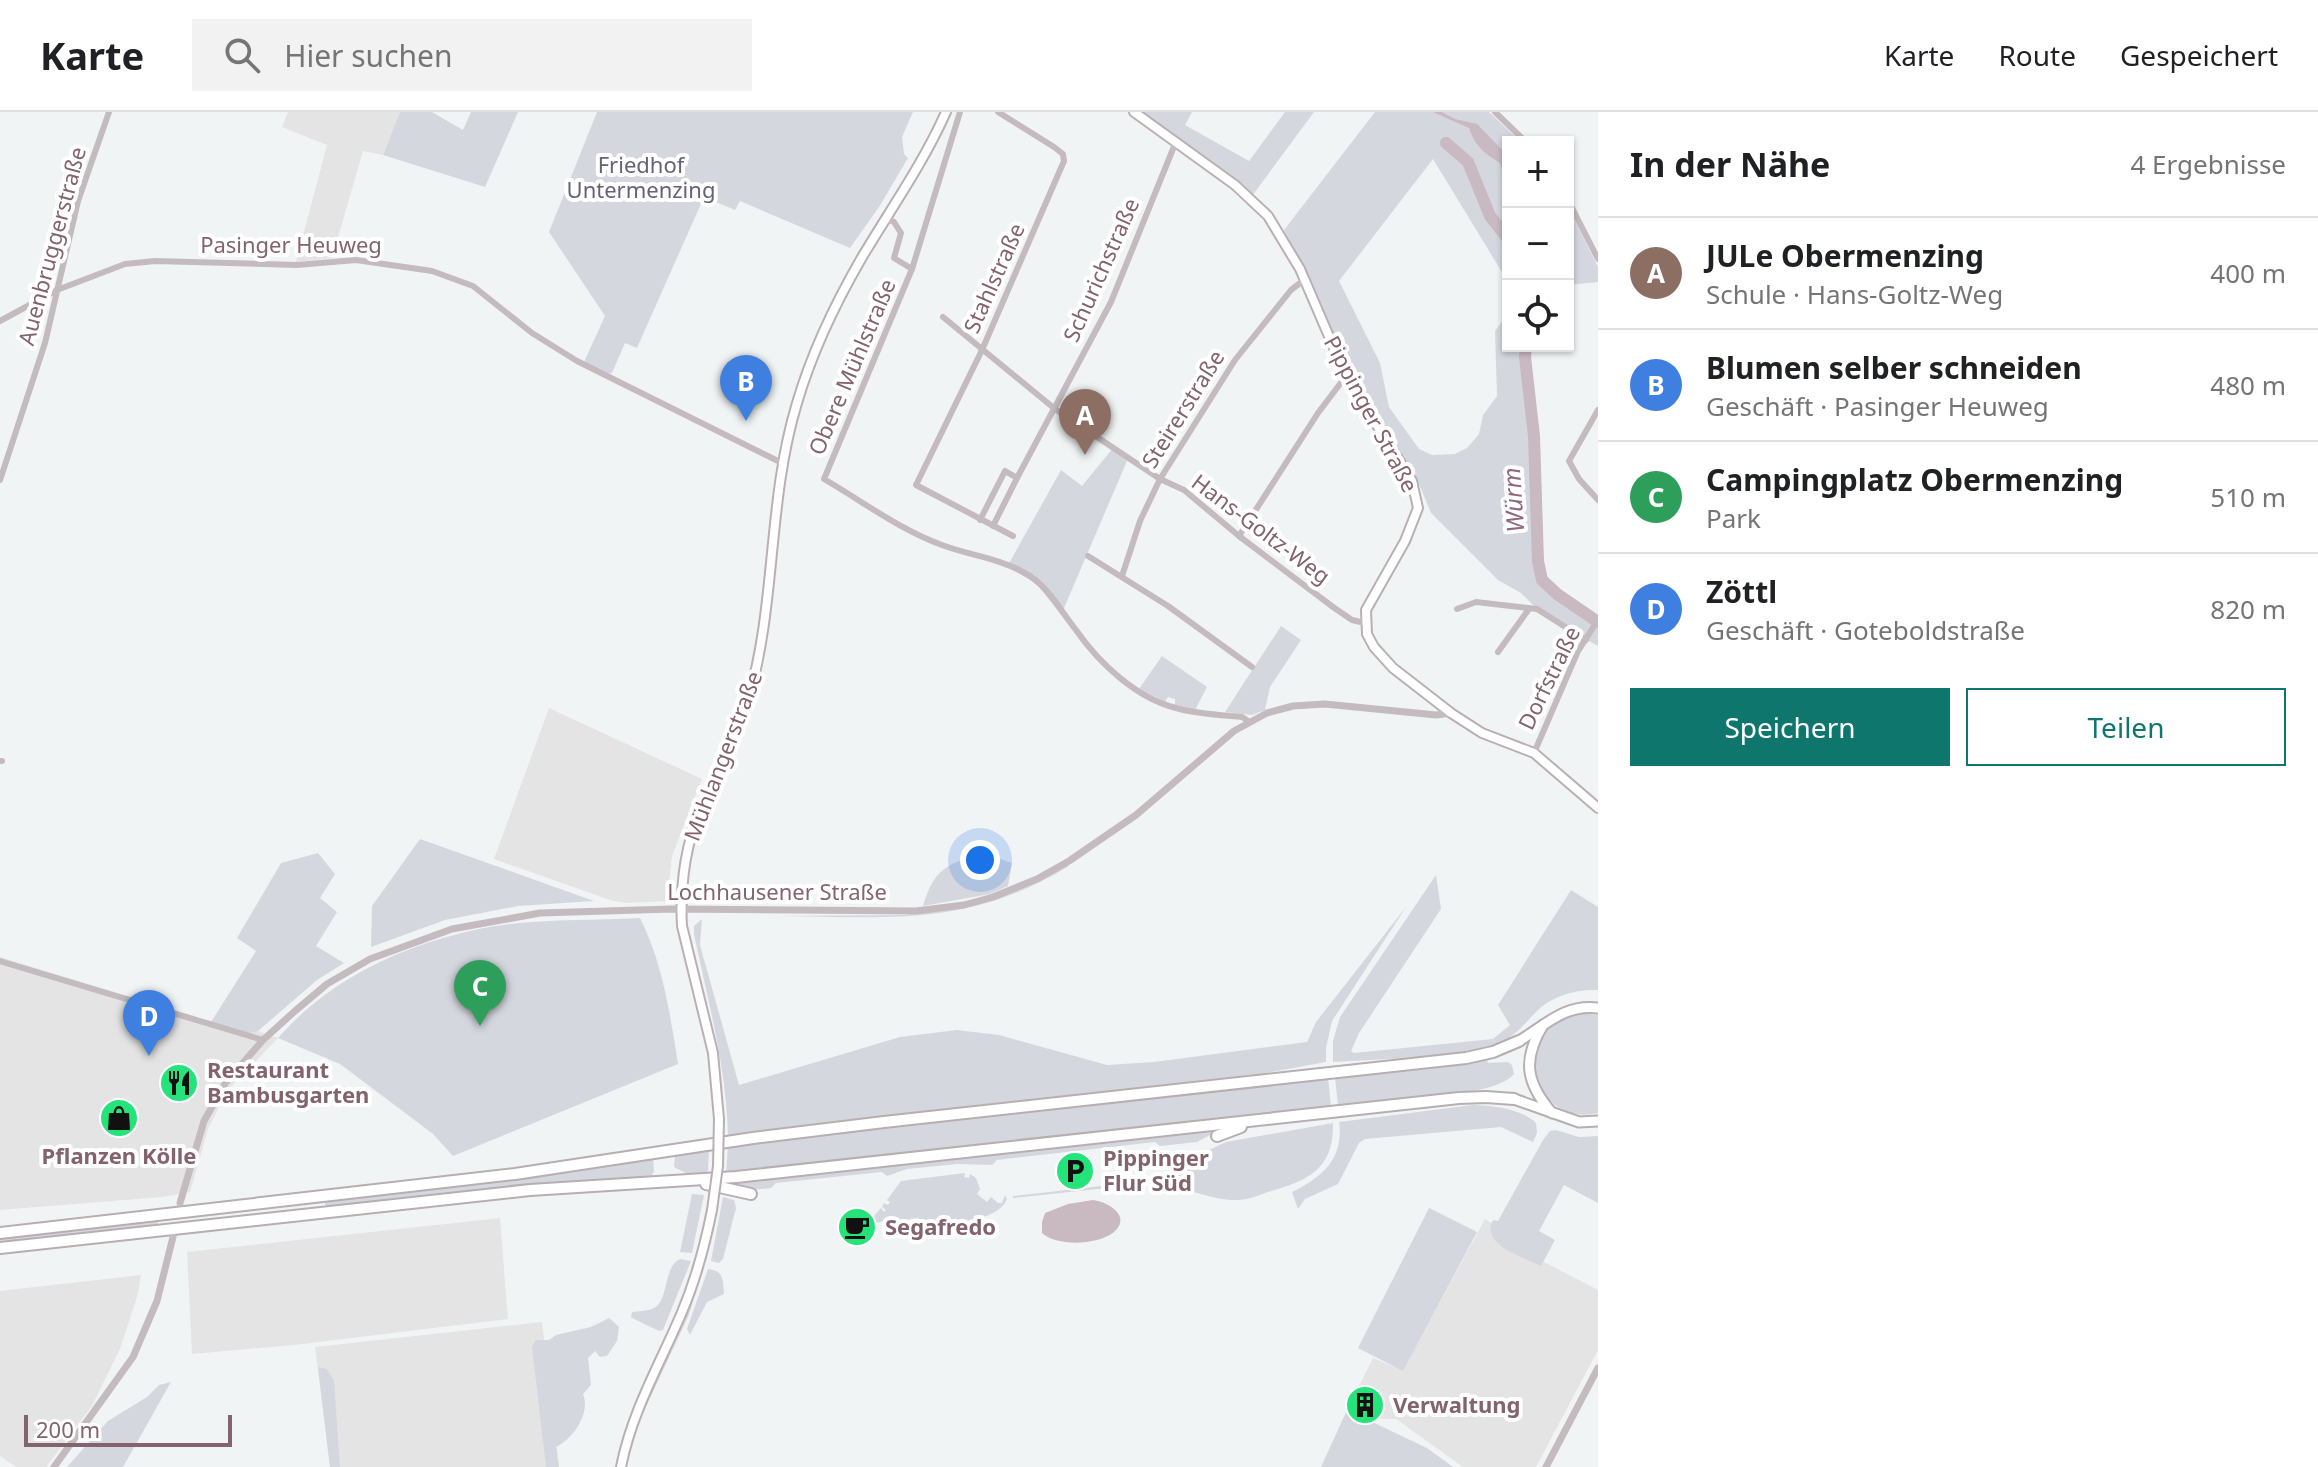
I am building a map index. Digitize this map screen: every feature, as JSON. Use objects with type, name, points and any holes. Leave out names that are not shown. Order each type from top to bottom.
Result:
[{"type":"highway","points":[[0,1233],[515,1174],[825,1129],[1466,1058],[1493,1052],[1519,1041]]},
{"type":"highway","points":[[0,1248],[530,1190],[688,1180],[1459,1098],[1514,1099]]},
{"type":"highway","points":[[1217,1136],[1253,1121]]},
{"type":"highway","points":[[688,1180],[751,1194]]},
{"type":"main road","name":"Mühlangerstraße","points":[[621,1467],[633,1420],[693,1282],[706,1244],[718,1166],[719,1119],[713,1053],[681,910],[688,850],[694,826],[738,728],[763,643],[782,463],[798,399],[816,347],[846,286],[923,160],[946,112]]},
{"type":"main road","name":"Pippinger Straße","points":[[1134,112],[1235,185],[1268,216],[1290,249],[1346,376],[1412,481],[1418,508],[1405,541],[1366,610],[1365,623]]},
{"type":"main road","points":[[1365,623],[1367,634],[1382,657],[1451,713],[1482,733],[1534,753],[1598,808]]},
{"type":"main road","points":[[1519,1041],[1570,1009],[1598,1008]]},
{"type":"main road","points":[[1543,1025],[1532,1047],[1529,1071],[1537,1094],[1552,1113]]},
{"type":"main road","points":[[1514,1099],[1579,1122],[1596,1122]]},
{"type":"street","name":"Auenbruggerstraße","points":[[0,480],[33,386],[78,201],[109,112]]},
{"type":"street","name":"Obere Mühlstraße","points":[[960,112],[912,269],[824,479],[916,534],[1023,572],[1050,595],[1081,638],[1108,666],[1153,700],[1174,708],[1242,717],[1248,721]]},
{"type":"street","name":"Stahlstraße","points":[[980,520],[916,485],[982,350],[1064,161],[1063,154],[1054,147],[998,112]]},
{"type":"street","points":[[1495,112],[1520,136]]},
{"type":"street","name":"Schurichstraße","points":[[993,526],[1111,302],[1175,144]]},
{"type":"street","points":[[1573,208],[1596,248],[1598,259]]},
{"type":"street","name":"Obere Mühlstraße","points":[[887,219],[894,222],[901,233],[894,258],[912,269]]},
{"type":"street","name":"Pasinger Heuweg","points":[[0,321],[57,290],[125,264],[155,261],[297,265],[356,260],[432,271],[473,286],[532,333],[577,361],[782,463]]},
{"type":"street","name":"Steirerstraße","points":[[1122,576],[1140,521],[1160,479],[1235,360],[1291,290],[1304,280]]},
{"type":"street","name":"Hans-Goltz-Weg","points":[[943,317],[1055,409],[1160,479],[1184,490],[1239,536],[1352,620],[1365,623]]},
{"type":"street","points":[[1239,536],[1318,413],[1346,376]]},
{"type":"street","points":[[1598,410],[1569,461],[1579,479],[1598,500]]},
{"type":"street","points":[[1013,536],[980,520],[1005,471],[1017,478]]},
{"type":"street","points":[[1088,556],[1122,576],[1252,667]]},
{"type":"street","points":[[1457,609],[1476,602],[1537,609],[1586,640]]},
{"type":"street","points":[[1498,652],[1529,609]]},
{"type":"street","name":"Dorfstraße","points":[[1534,753],[1578,651],[1598,620]]},
{"type":"street","name":"Lochhausener Straße","points":[[180,1203],[198,1138],[211,1106],[226,1082],[263,1040],[327,984],[370,959],[452,929],[540,913],[916,911],[964,905],[1037,879],[1117,829],[1248,721],[1276,710],[1313,704],[1436,715],[1451,713]]},
{"type":"street","points":[[0,961],[263,1040]]},
{"type":"street","points":[[54,1467],[133,1357],[157,1301],[173,1237]]},
{"type":"street","points":[[1546,1467],[1598,1368]]},
{"type":"shaded area","points":[[288,112],[400,112],[383,155],[363,151],[332,258],[296,262],[327,145],[282,127]]},
{"type":"shaded area","points":[[1433,112],[1477,124],[1502,150],[1502,170],[1500,163],[1481,148],[1469,128]]},
{"type":"shaded area","points":[[549,708],[702,779],[672,856],[667,901],[613,901],[494,859]]},
{"type":"shaded area","points":[[0,957],[211,1022],[278,1038],[227,1091],[208,1129],[190,1192],[163,1197],[0,1210]]},
{"type":"shaded area","points":[[1093,1200],[1111,1207],[1119,1215],[1119,1226],[1114,1232],[1098,1240],[1078,1243],[1057,1241],[1042,1233],[1045,1213],[1068,1204]]},
{"type":"shaded area","points":[[500,1218],[508,1319],[192,1354],[187,1252]]},
{"type":"shaded area","points":[[1485,1219],[1492,1223],[1497,1243],[1546,1263],[1598,1290],[1598,1350],[1536,1467],[1463,1467],[1396,1419],[1369,1419],[1347,1410],[1373,1358],[1403,1370]]},
{"type":"shaded area","points":[[141,1275],[120,1349],[92,1406],[46,1467],[16,1467],[0,1456],[0,1291]]},
{"type":"shaded area","points":[[542,1322],[559,1467],[330,1467],[315,1347]]},
{"type":"green space","points":[[400,112],[432,112],[463,130],[471,112],[518,112],[485,187],[383,155]]},
{"type":"green space","name":"Friedhof Untermenzing","points":[[597,112],[913,112],[902,137],[904,154],[908,158],[850,248],[740,201],[735,210],[704,197],[637,348],[625,343],[612,373],[606,374],[584,362],[605,316],[549,232]]},
{"type":"green space","points":[[1140,112],[1192,112],[1185,125],[1249,161],[1285,112],[1314,112],[1252,196]]},
{"type":"green space","points":[[1375,112],[1489,112],[1515,136],[1502,136],[1502,272],[1433,159],[1339,281],[1380,363],[1389,407],[1419,449],[1432,455],[1455,454],[1467,448],[1479,434],[1483,415],[1497,396],[1495,331],[1502,321],[1502,352],[1526,352],[1538,506],[1538,560],[1556,594],[1598,617],[1598,646],[1544,616],[1521,593],[1498,580],[1431,513],[1419,484],[1353,378],[1284,230]]},
{"type":"green space","points":[[1574,219],[1598,267],[1598,282],[1574,284]]},
{"type":"green space","points":[[1113,448],[1127,461],[1061,615],[1036,583],[1007,567],[1061,470],[1082,486]]},
{"type":"green space","points":[[1281,626],[1301,640],[1270,687],[1265,710],[1252,715],[1225,712]]},
{"type":"green space","points":[[1162,656],[1207,687],[1195,710],[1175,705],[1175,699],[1168,697],[1165,702],[1139,689]]},
{"type":"green space","points":[[420,839],[594,901],[518,906],[445,920],[371,947],[372,906]]},
{"type":"green space","points":[[318,853],[335,874],[320,898],[337,912],[316,946],[344,963],[317,980],[258,1031],[250,1033],[211,1022],[256,951],[237,938],[281,863]]},
{"type":"green space","points":[[985,854],[1012,863],[1008,886],[990,894],[923,906],[933,882],[945,868]]},
{"type":"green space","points":[[1067,864],[1069,866],[1032,886],[996,900],[960,909],[925,915],[889,917],[773,916],[904,915],[944,911],[970,906]]},
{"type":"green space","points":[[1436,875],[1441,909],[1359,1033],[1351,1051],[1493,1039],[1510,1025],[1498,1005],[1571,890],[1598,907],[1598,990],[1573,992],[1556,998],[1542,1006],[1510,1037],[1481,1048],[1417,1057],[1333,1062],[1333,1041],[1340,1017]]},
{"type":"green space","points":[[1406,907],[1332,1021],[1326,1062],[1266,1073],[728,1135],[720,1058],[694,934],[694,926],[702,919],[700,945],[739,1085],[900,1037],[957,1030],[999,1035],[1107,1065],[1307,1042],[1316,1022]]},
{"type":"green space","points":[[640,918],[660,971],[678,1064],[453,1156],[433,1134],[340,1064],[278,1038],[298,1017],[343,982],[393,956],[446,937],[515,923]]},
{"type":"green space","points":[[1581,1013],[1598,1015],[1598,1113],[1574,1114],[1556,1106],[1543,1091],[1536,1073],[1536,1053],[1543,1035],[1558,1021]]},
{"type":"green space","points":[[1487,1060],[1488,1063],[1508,1062],[1514,1074],[1503,1082],[1463,1093],[1338,1105],[1335,1078]]},
{"type":"green space","points":[[1328,1078],[1331,1106],[726,1174],[728,1145]]},
{"type":"green space","points":[[1473,1105],[1506,1109],[1530,1118],[1536,1123],[1537,1133],[1533,1142],[1501,1127],[1365,1139],[1359,1143],[1338,1184],[1305,1199],[1298,1209],[1292,1192],[1313,1180],[1329,1165],[1338,1146],[1339,1122]]},
{"type":"green space","points":[[1333,1123],[1329,1152],[1323,1163],[1316,1171],[1295,1183],[1238,1200],[1211,1197],[1165,1184],[1209,1150],[1226,1142]]},
{"type":"green space","points":[[1550,1131],[1579,1137],[1598,1136],[1598,1203],[1564,1185],[1539,1231],[1555,1240],[1541,1266],[1498,1244],[1491,1229],[1493,1220],[1498,1221],[1543,1140]]},
{"type":"green space","points":[[1214,1133],[1197,1142],[1160,1146],[1155,1142],[997,1160],[992,1165],[958,1164],[907,1169],[887,1176],[882,1172],[776,1183],[771,1188],[751,1190],[732,1186],[732,1183]]},
{"type":"green space","points":[[709,1148],[708,1173],[688,1174],[674,1167],[675,1154]]},
{"type":"green space","points":[[1182,1151],[1172,1164],[1162,1169],[1149,1168],[1135,1159],[1136,1157]]},
{"type":"green space","points":[[653,1158],[651,1178],[326,1208],[324,1199],[566,1171]]},
{"type":"green space","points":[[965,1173],[964,1177],[969,1178],[970,1174],[976,1178],[980,1189],[977,1194],[987,1202],[991,1197],[1002,1203],[1005,1195],[1007,1199],[1001,1207],[981,1218],[955,1223],[920,1226],[919,1218],[909,1219],[909,1227],[888,1229],[884,1221],[868,1225],[867,1218],[874,1216],[881,1208],[884,1212],[886,1210],[882,1207],[884,1203],[888,1205],[890,1202],[887,1200],[901,1181]]},
{"type":"green space","points":[[1154,1180],[1154,1183],[1013,1198],[1013,1196]]},
{"type":"green space","points":[[692,1194],[704,1195],[692,1253],[680,1252]]},
{"type":"green space","points":[[723,1197],[734,1200],[736,1208],[723,1259],[719,1263],[711,1261]]},
{"type":"green space","points":[[1429,1208],[1477,1232],[1403,1371],[1358,1348]]},
{"type":"green space","points":[[157,1220],[158,1224],[0,1242],[0,1237]]},
{"type":"green space","points":[[680,1259],[691,1261],[663,1330],[659,1331],[631,1317],[632,1312],[650,1310],[658,1305],[674,1263]]},
{"type":"green space","points":[[704,1268],[688,1317],[642,1415],[642,1409]]},
{"type":"green space","points":[[708,1269],[722,1277],[724,1294],[707,1302],[690,1335],[687,1329]]},
{"type":"green space","points":[[609,1318],[619,1327],[617,1341],[607,1356],[600,1357],[595,1351],[588,1358],[591,1385],[583,1394],[585,1409],[579,1425],[556,1447],[559,1467],[546,1467],[532,1347],[536,1340],[549,1340]]},
{"type":"green space","points":[[318,1367],[327,1369],[334,1381],[340,1467],[330,1467]]},
{"type":"green space","points":[[171,1382],[123,1467],[67,1467],[108,1421],[147,1397],[159,1385]]},
{"type":"green space","points":[[1347,1410],[1427,1448],[1453,1467],[1321,1467]]},
{"type":"waterway","name":"Würm","points":[[1446,143],[1468,162],[1490,216],[1502,231]]},
{"type":"waterway","name":"Würm","points":[[1525,352],[1534,436],[1538,561],[1542,580],[1598,622]]},
{"type":"place","name":"Blumen selber schneiden","points":[[746,421]]},
{"type":"place","name":"JULe Obermenzing","points":[[1085,455]]},
{"type":"place","name":"Campingplatz Obermenzing","points":[[480,1026]]},
{"type":"place","name":"Zöttl","points":[[149,1056]]},
{"type":"place","name":"Restaurant Bambusgarten","points":[[179,1083]]},
{"type":"place","name":"Pflanzen Kölle","points":[[119,1118]]},
{"type":"place","name":"Pippinger Flur Süd","points":[[1075,1171]]},
{"type":"place","name":"Segafredo","points":[[857,1227]]},
{"type":"place","name":"Verwaltung","points":[[1365,1405]]}]
